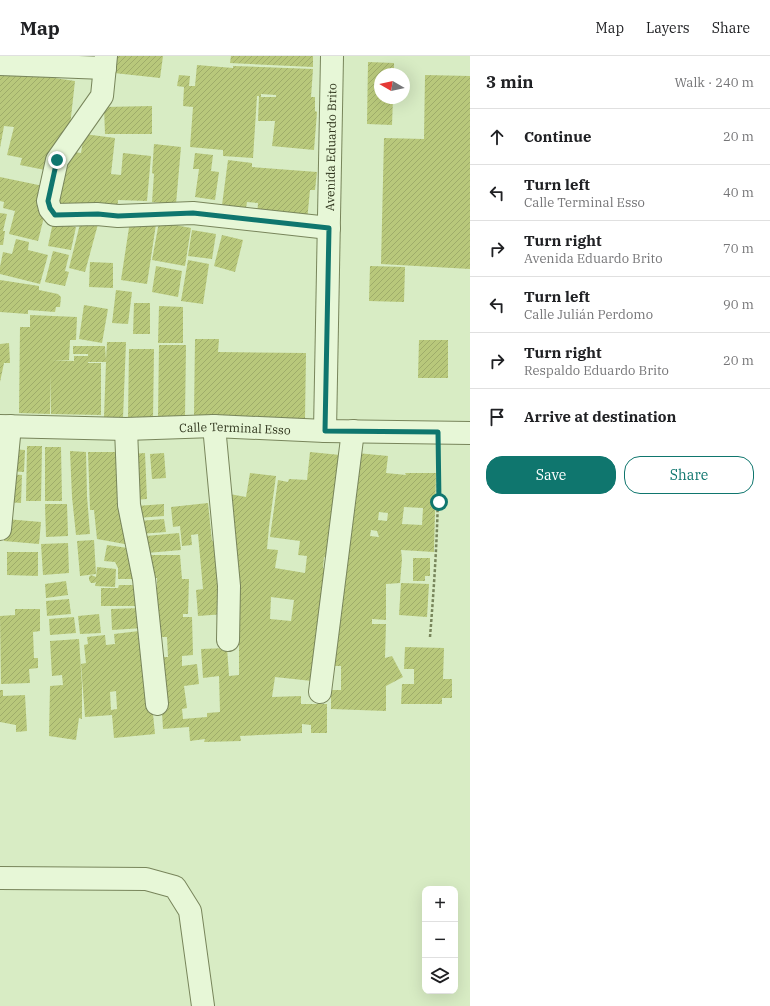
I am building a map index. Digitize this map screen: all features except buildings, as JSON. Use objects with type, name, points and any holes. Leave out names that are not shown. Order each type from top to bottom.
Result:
[{"type":"street","name":"Avenida Eduardo Brito","points":[[325,431],[332,56]]},
{"type":"street","points":[[0,64],[105,62],[102,96],[57,160],[48,201],[50,208],[55,215],[98,214],[118,216],[193,213],[329,228]]},
{"type":"street","points":[[0,530],[5,426]]},
{"type":"street","name":"Calle Terminal Esso","points":[[5,426],[126,429],[214,426],[325,431],[470,433]]},
{"type":"street","points":[[214,426],[229,586],[228,640]]},
{"type":"street","points":[[126,429],[129,505],[144,579],[157,704]]},
{"type":"street","points":[[320,692],[353,431]]},
{"type":"street","points":[[0,878],[146,879],[175,886],[190,911],[203,1006]]},
{"type":"path","points":[[430,636],[438,517],[438,432]]},
{"type":"route","points":[[57,160],[48,201],[50,208],[55,215],[98,214],[118,216],[193,213],[329,228],[325,431],[438,432],[439,502]]}]
